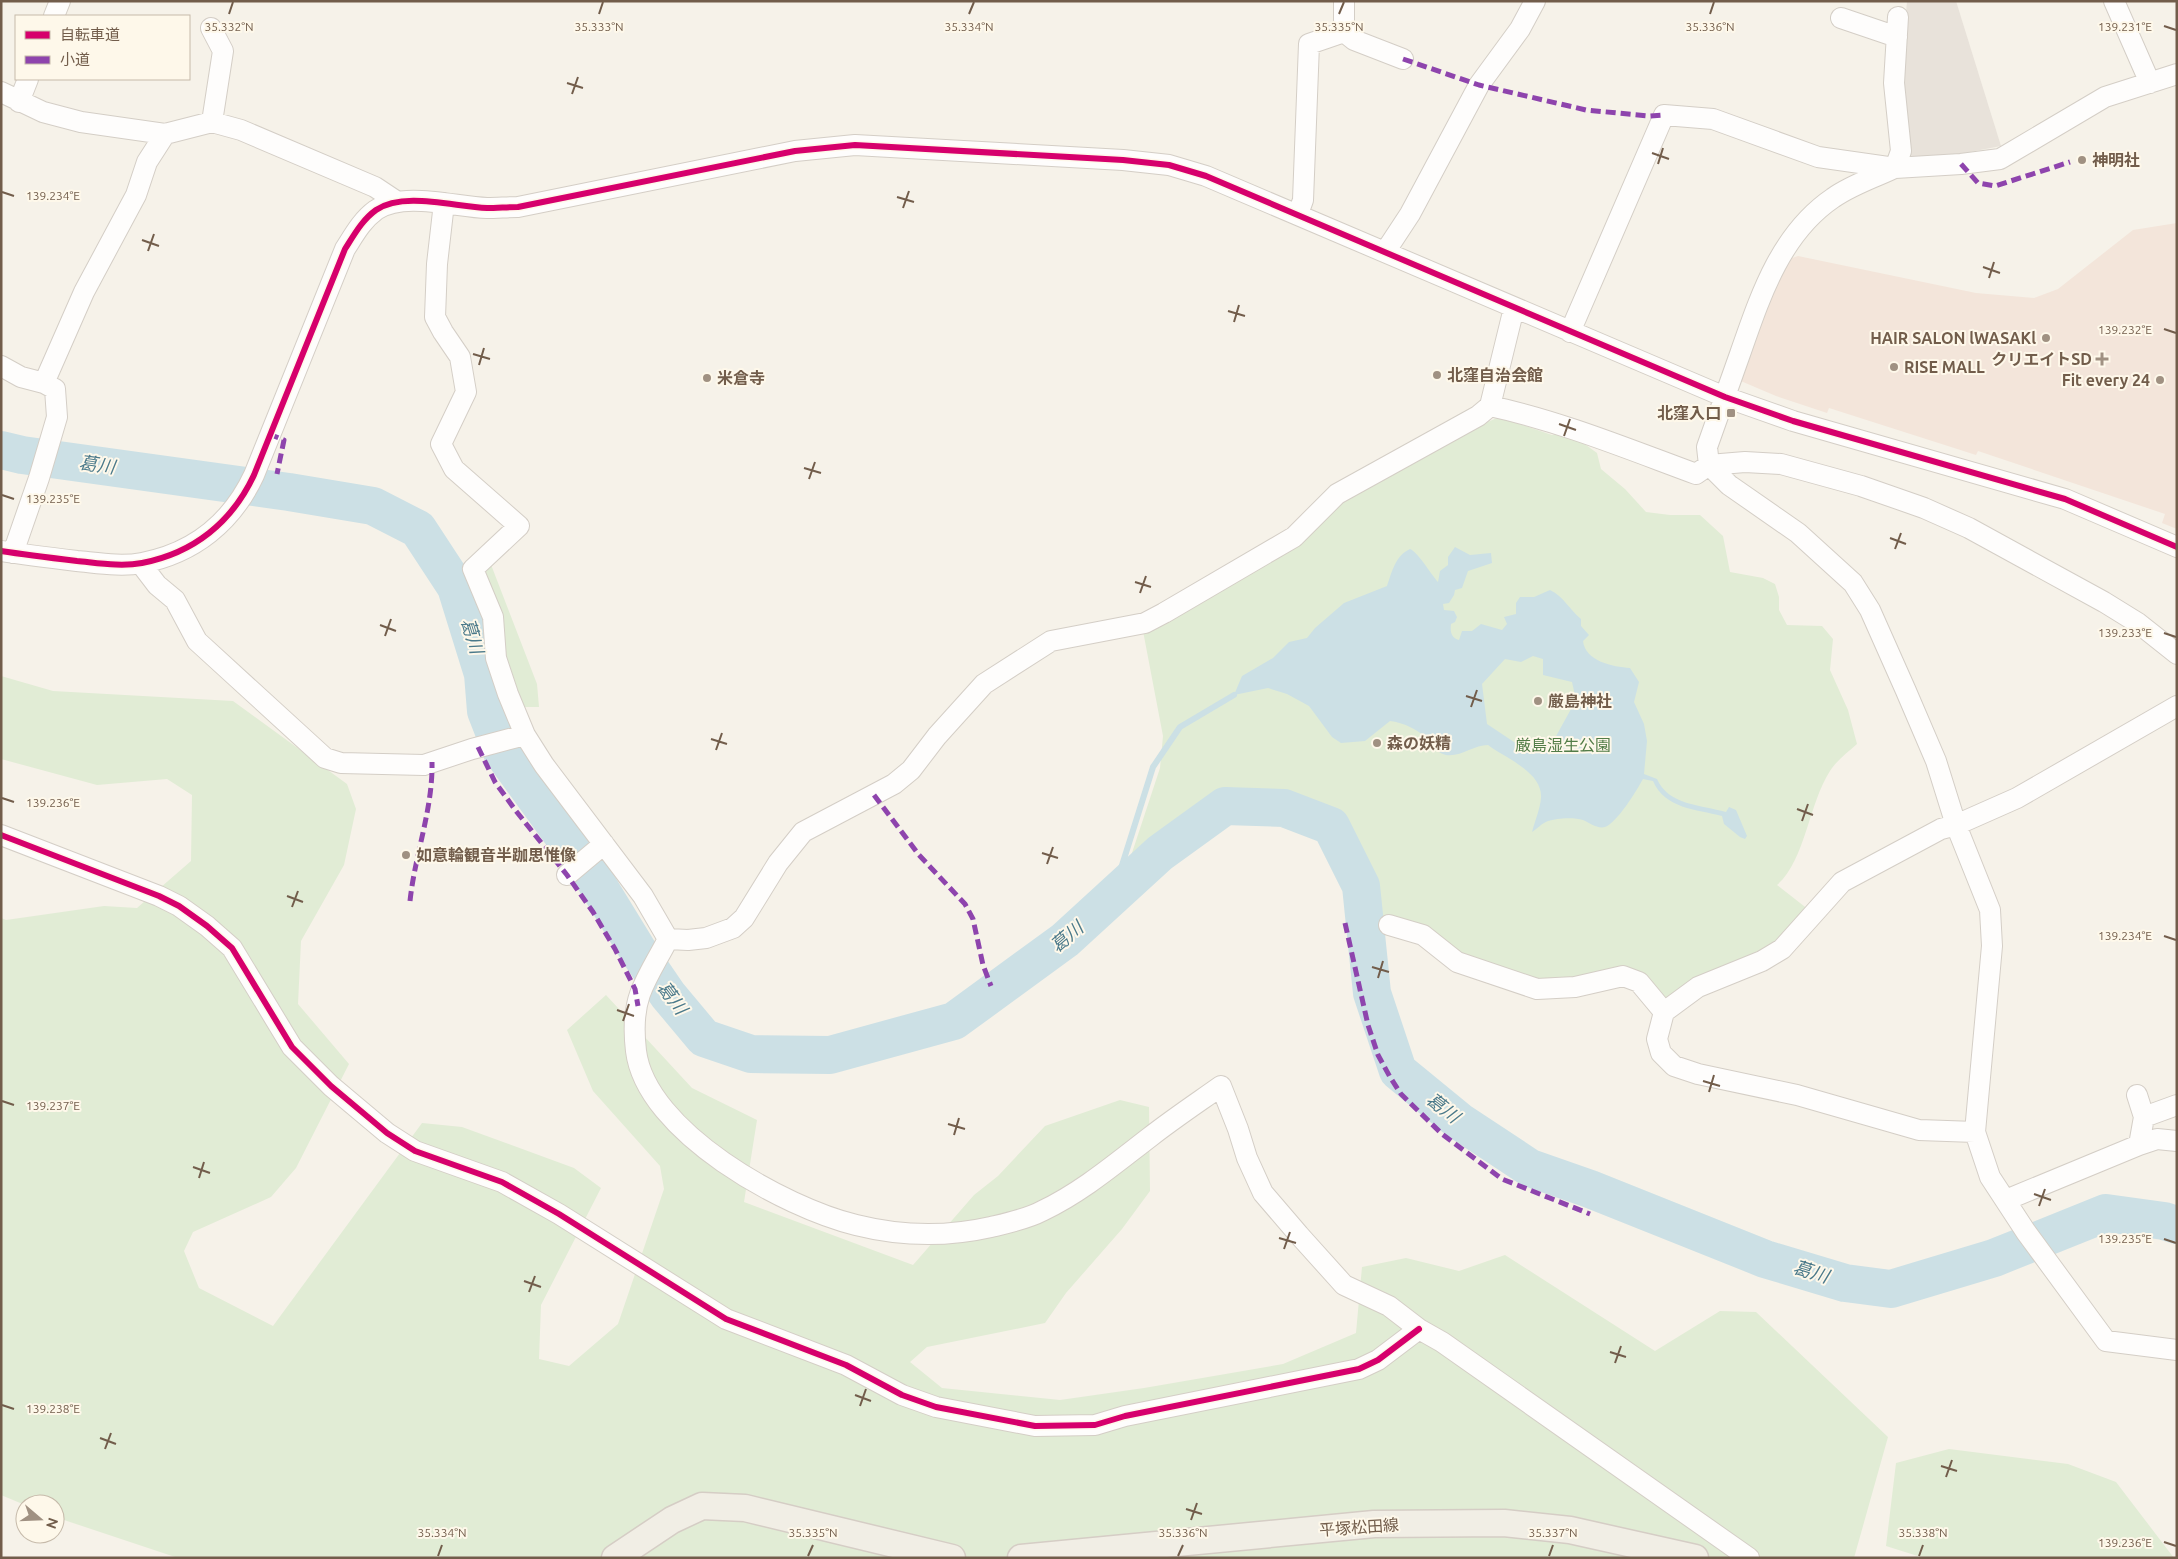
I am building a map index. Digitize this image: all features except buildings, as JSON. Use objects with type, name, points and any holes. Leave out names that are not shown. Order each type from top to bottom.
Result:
[{"type":"main road","points":[[615,1558],[672,1520],[702,1506],[745,1508],[952,1558]]},
{"type":"main road","name":"平塚松田線","points":[[1021,1558],[1374,1524],[1504,1523],[1570,1530],[1695,1558]]},
{"type":"street","points":[[54,15],[60,1]]},
{"type":"street","points":[[1344,1],[1344,32]]},
{"type":"street","points":[[1385,252],[1410,214],[1479,85],[1520,29],[1535,1]]},
{"type":"street","points":[[2114,1],[2150,83]]},
{"type":"street","points":[[1841,18],[1897,27],[1894,83],[1901,152],[1894,168],[1834,197],[1804,223],[1790,240],[1758,303],[1707,447],[1709,465],[1729,485],[1798,533],[1853,583],[1870,610],[1936,761],[1956,825],[1990,910],[1992,946],[1975,1132],[1990,1177],[2026,1232],[2106,1341],[2177,1350]]},
{"type":"street","points":[[211,28],[223,51],[212,122]]},
{"type":"street","points":[[1344,32],[1354,40],[1403,58]]},
{"type":"street","points":[[1298,214],[1303,200],[1308,44],[1344,32]]},
{"type":"street","points":[[1570,332],[1664,115],[1713,119],[1818,157],[1894,168],[1961,164],[2000,159],[2105,97],[2177,74]]},
{"type":"street","points":[[19,102],[28,80]]},
{"type":"street","points":[[1,92],[43,112],[81,122],[165,134],[212,122],[241,130],[375,187],[396,201]]},
{"type":"street","points":[[44,383],[84,292],[136,195],[148,162],[165,134]]},
{"type":"street","points":[[1,366],[55,389],[57,417],[40,478],[7,552],[109,565],[141,564],[175,554],[215,530],[245,493],[254,475],[345,249],[363,222],[377,209],[396,201],[444,203],[486,208],[518,207],[795,151],[855,144],[1123,160],[1169,165],[1206,176],[1725,397],[1793,421],[2065,499],[2177,547]]},
{"type":"street","points":[[444,203],[437,264],[435,317],[460,358],[466,392],[441,444],[454,469],[519,526],[473,568],[493,617],[496,658],[521,736],[643,896],[665,945]]},
{"type":"street","points":[[665,945],[706,938],[733,928],[744,918],[778,863],[802,832],[894,784],[911,770],[984,684],[1051,641],[1145,623],[1164,613],[1294,537],[1337,494],[1478,416],[1490,406],[1514,308]]},
{"type":"street","points":[[1490,406],[1516,411],[1590,435],[1696,474],[1709,465],[1745,462],[1781,464],[1861,486],[1924,508],[1969,528],[2104,602],[2138,623],[2177,654]]},
{"type":"street","points":[[141,564],[157,585],[175,600],[197,642],[325,758],[341,763],[424,765],[521,736]]},
{"type":"street","points":[[1975,1132],[1919,1130],[1797,1095],[1698,1074],[1674,1066],[1661,1053],[1656,1039],[1664,1012],[1698,987],[1762,961],[1782,948],[1842,882],[1941,829],[1956,825],[2017,798],[2177,706]]},
{"type":"street","points":[[1,835],[159,896],[179,906],[207,926],[232,948],[292,1047],[331,1086],[387,1133],[415,1151],[502,1182],[559,1214],[726,1319],[846,1365],[902,1395],[946,1409],[1035,1426],[1095,1425],[1125,1416],[1360,1369],[1378,1360],[1419,1329]]},
{"type":"street","points":[[567,875],[604,844]]},
{"type":"street","points":[[1389,925],[1422,935],[1457,962],[1537,989],[1575,986],[1623,976],[1640,982],[1664,1012]]},
{"type":"street","points":[[665,945],[640,994],[636,1014],[636,1052],[644,1077],[662,1106],[678,1126],[750,1181],[800,1206],[856,1225],[893,1231],[943,1235],[989,1227],[1041,1212],[1118,1163],[1221,1086],[1247,1158],[1263,1193],[1344,1285],[1389,1306],[1419,1329],[1470,1361],[1749,1558]]},
{"type":"street","points":[[2136,1095],[2144,1117],[2139,1145]]},
{"type":"street","points":[[2144,1117],[2177,1105]]},
{"type":"street","points":[[2006,1200],[2139,1145],[2157,1139],[2177,1141]]},
{"type":"shaded area","points":[[1907,1],[1956,1],[2001,146],[1949,156],[1914,158],[1907,152],[1902,62]]},
{"type":"shaded area","points":[[2177,223],[2177,529],[2162,523],[2165,514],[1978,451],[1976,455],[1829,408],[1827,413],[1776,396],[1736,379],[1783,261],[1798,256],[1976,293],[2034,298],[2058,289],[2133,230]]},
{"type":"shaded area","points":[[1455,547],[1470,555],[1491,553],[1492,563],[1468,571],[1462,588],[1455,590],[1449,603],[1443,604],[1444,610],[1454,611],[1457,617],[1455,622],[1451,624],[1451,632],[1454,638],[1459,640],[1462,631],[1472,631],[1481,624],[1502,630],[1507,624],[1504,617],[1516,614],[1516,603],[1520,597],[1534,597],[1550,590],[1555,593],[1581,619],[1581,626],[1589,635],[1583,641],[1589,654],[1601,662],[1630,668],[1639,682],[1634,702],[1644,724],[1647,741],[1644,774],[1657,779],[1662,788],[1669,794],[1686,803],[1726,812],[1729,807],[1736,810],[1747,836],[1745,839],[1724,824],[1722,816],[1673,803],[1658,790],[1653,781],[1643,779],[1621,813],[1605,827],[1570,818],[1546,822],[1532,832],[1541,798],[1540,789],[1536,781],[1522,767],[1488,745],[1457,754],[1446,755],[1438,751],[1429,740],[1416,730],[1390,721],[1365,741],[1341,743],[1332,737],[1309,706],[1287,694],[1268,688],[1234,695],[1242,676],[1273,658],[1289,642],[1307,638],[1315,628],[1344,603],[1387,586],[1397,560],[1405,552],[1410,549],[1413,551],[1438,582],[1440,571],[1448,565],[1448,557]],"holes":[[[1533,656],[1543,659],[1543,675],[1572,682],[1576,700],[1555,738],[1520,746],[1487,724],[1482,684],[1505,659],[1521,662]]]},
{"type":"green space","name":"厳島湿生公園","points":[[1499,417],[1552,435],[1563,432],[1586,445],[1597,453],[1601,469],[1625,489],[1646,512],[1670,515],[1700,515],[1723,536],[1730,572],[1763,578],[1775,584],[1779,597],[1779,610],[1787,625],[1822,626],[1833,639],[1830,670],[1848,710],[1857,744],[1830,771],[1817,799],[1801,847],[1786,875],[1777,885],[1809,910],[1779,947],[1664,999],[1641,978],[1544,982],[1463,958],[1427,928],[1382,916],[1369,868],[1351,840],[1334,822],[1313,808],[1291,799],[1268,793],[1243,793],[1219,798],[1194,808],[1128,865],[1160,768],[1163,736],[1143,631],[1336,504]]},
{"type":"green space","points":[[490,562],[537,684],[539,707],[523,707],[520,705],[507,660],[503,630],[482,568]]},
{"type":"green space","points":[[1,676],[53,691],[233,701],[347,784],[356,809],[344,865],[301,941],[298,1004],[349,1064],[296,1168],[271,1197],[193,1232],[184,1251],[199,1288],[273,1326],[422,1123],[462,1127],[574,1168],[601,1188],[541,1305],[539,1359],[569,1366],[618,1324],[664,1189],[660,1166],[593,1091],[567,1030],[606,995],[692,1088],[757,1120],[744,1202],[913,1265],[974,1195],[998,1176],[1045,1126],[1120,1100],[1149,1107],[1150,1191],[1122,1229],[1066,1293],[1045,1323],[927,1347],[910,1362],[942,1388],[1060,1400],[1144,1388],[1283,1364],[1356,1333],[1362,1267],[1406,1258],[1459,1271],[1505,1255],[1655,1351],[1720,1311],[1756,1312],[1888,1437],[1854,1558],[178,1558],[65,1520],[65,1494],[15,1494],[15,1501],[1,1495],[1,918],[6,920],[104,906],[137,908],[191,861],[192,795],[167,779],[97,785],[1,759]]},
{"type":"green space","points":[[1949,1449],[2068,1464],[2116,1482],[2174,1558],[1924,1558],[1886,1546],[1896,1463]]},
{"type":"waterway","name":"葛川","points":[[1,450],[22,455],[289,492],[373,506],[418,529],[456,587],[483,674],[486,711],[502,752],[591,874],[640,954],[668,995],[704,1038],[751,1054],[830,1055],[954,1021],[1065,940],[1160,853],[1225,806],[1284,808],[1331,826],[1361,886],[1372,993],[1398,1071],[1459,1121],[1530,1168],[1590,1189],[1765,1259],[1845,1283],[1891,1289],[1994,1258],[2106,1213],[2164,1221],[2177,1225]]},
{"type":"waterway","points":[[1112,897],[1153,767],[1180,727],[1234,695]]},
{"type":"marked path","points":[[1403,59],[1479,85],[1586,110],[1649,116],[1664,115]]},
{"type":"marked path","points":[[1961,164],[1978,183],[1995,186],[2070,162]]},
{"type":"marked path","points":[[269,434],[284,440],[277,474]]},
{"type":"marked path","points":[[478,747],[495,782],[567,875],[593,912],[615,949],[635,989],[638,1006]]},
{"type":"marked path","points":[[410,901],[430,797],[432,762]]},
{"type":"marked path","points":[[874,795],[919,855],[965,904],[973,919],[983,965],[991,986]]},
{"type":"marked path","points":[[1345,923],[1368,1025],[1378,1055],[1401,1094],[1442,1134],[1502,1179],[1590,1214]]},
{"type":"cycle path","points":[[1,551],[101,564],[142,563],[178,552],[209,533],[223,521],[235,507],[254,475],[345,249],[367,218],[387,204],[415,201],[487,208],[518,207],[795,151],[855,145],[1123,160],[1169,165],[1206,176],[1725,397],[1793,421],[2065,499],[2177,547]]},
{"type":"cycle path","points":[[1,835],[159,896],[179,906],[207,926],[232,948],[292,1047],[331,1086],[387,1133],[415,1151],[502,1182],[559,1214],[726,1319],[846,1365],[902,1395],[936,1407],[1035,1426],[1095,1425],[1125,1416],[1359,1369],[1378,1360],[1419,1329]]},
{"type":"place","name":"神明社","points":[[2082,160]]},
{"type":"place","name":"HAIR SALON lWASAKl","points":[[2046,338]]},
{"type":"place","name":"クリエイトSD","points":[[2102,359]]},
{"type":"place","name":"RISE MALL","points":[[1894,367]]},
{"type":"place","name":"北窪自治会館","points":[[1437,375]]},
{"type":"place","name":"米倉寺","points":[[707,378]]},
{"type":"place","name":"Fit every 24","points":[[2160,380]]},
{"type":"place","name":"北窪入口","points":[[1731,413]]},
{"type":"place","name":"厳島神社","points":[[1538,701]]},
{"type":"place","name":"森の妖精","points":[[1377,743]]},
{"type":"place","name":"如意輪観音半跏思惟像","points":[[406,855]]}]
